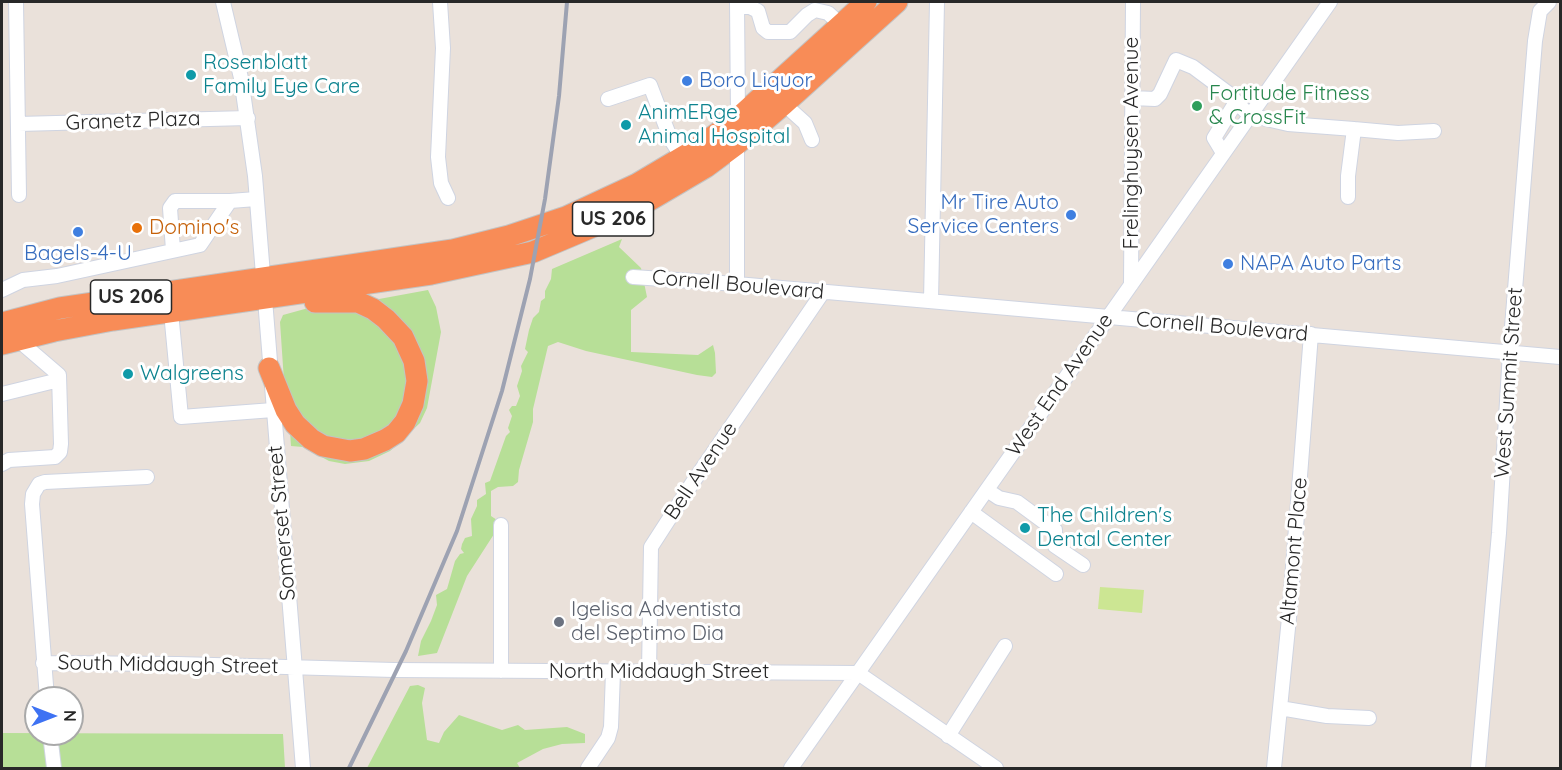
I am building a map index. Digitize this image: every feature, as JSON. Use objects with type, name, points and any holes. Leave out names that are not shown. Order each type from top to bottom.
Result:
[{"type":"highway","name":"US 206","points":[[9,342],[54,331],[171,312],[263,288],[430,254],[508,236],[566,217],[637,184],[682,157],[738,118],[866,2]]},
{"type":"highway","name":"US 206","points":[[2,323],[60,308],[263,288],[293,295],[431,274],[533,252],[583,232],[650,200],[706,166],[737,144],[784,104],[897,2]]},
{"type":"highway","points":[[269,368],[286,410],[295,424],[311,439],[336,449],[350,451],[364,449],[385,440],[396,433],[405,422],[413,404],[417,381],[414,361],[403,337],[386,319],[373,309],[358,302],[302,301],[293,295]]},
{"type":"street","points":[[16,2],[20,195]]},
{"type":"street","name":"Somerset Street","points":[[223,2],[241,78],[255,176],[293,668],[303,768]]},
{"type":"street","points":[[440,2],[443,48],[438,157],[441,183],[448,198]]},
{"type":"street","points":[[931,301],[937,2]]},
{"type":"street","name":"Frelinghuysen Avenue","points":[[1131,285],[1133,2]]},
{"type":"street","name":"West End Avenue","points":[[791,768],[1330,2]]},
{"type":"street","name":"West Summit Street","points":[[1478,768],[1499,532],[1510,352],[1535,41],[1540,11],[1549,2]]},
{"type":"street","points":[[738,118],[737,4],[758,11],[763,28],[768,32],[790,32],[815,10],[828,12],[840,24]]},
{"type":"street","points":[[1132,98],[1155,99],[1160,94],[1176,60],[1193,67],[1228,93],[1250,116],[1288,124],[1398,133],[1434,131]]},
{"type":"street","points":[[608,99],[650,85],[672,140],[682,157]]},
{"type":"street","points":[[1223,153],[1214,138],[1236,102]]},
{"type":"street","points":[[784,104],[805,123],[812,140]]},
{"type":"street","name":"Granetz Plaza","points":[[18,124],[248,118]]},
{"type":"street","points":[[1348,197],[1348,176],[1354,129]]},
{"type":"street","points":[[737,144],[737,284]]},
{"type":"street","points":[[173,250],[170,208],[175,201],[256,199]]},
{"type":"street","points":[[2,290],[23,280],[57,276],[200,245],[230,201]]},
{"type":"street","name":"Cornell Boulevard","points":[[633,277],[737,284],[1560,357]]},
{"type":"street","name":"Bell Avenue","points":[[649,672],[651,547],[824,292]]},
{"type":"street","points":[[171,312],[181,417],[273,410]]},
{"type":"street","name":"Altamont Place","points":[[1274,768],[1289,618],[1311,334]]},
{"type":"street","points":[[2,464],[9,460],[56,457],[60,453],[59,380],[56,372],[9,342]]},
{"type":"street","points":[[2,394],[59,380]]},
{"type":"street","points":[[46,686],[33,494],[39,484],[45,482],[147,477]]},
{"type":"street","points":[[987,490],[999,498],[1017,502],[1055,530],[1055,546],[1083,566]]},
{"type":"street","points":[[971,512],[1056,574]]},
{"type":"street","points":[[501,525],[501,671]]},
{"type":"street","points":[[948,736],[1005,646]]},
{"type":"street","name":"South Middaugh Street","points":[[43,663],[293,668]]},
{"type":"street","name":"North Middaugh Street","points":[[293,668],[858,674]]},
{"type":"street","points":[[588,768],[608,738],[611,727],[613,672]]},
{"type":"street","points":[[858,674],[996,768]]},
{"type":"street","points":[[1280,708],[1327,716],[1369,718]]},
{"type":"street","points":[[51,746],[54,768]]},
{"type":"green space","points":[[622,239],[619,247],[641,268],[647,297],[631,310],[631,352],[698,355],[713,345],[716,373],[712,377],[697,375],[586,351],[558,342],[548,346],[518,482],[513,486],[498,487],[491,491],[491,516],[500,522],[467,576],[437,653],[418,656],[421,641],[437,605],[436,595],[447,589],[455,561],[460,554],[464,553],[461,549],[462,544],[465,538],[472,536],[471,519],[477,506],[477,500],[486,494],[485,483],[490,481],[506,436],[510,432],[508,428],[512,416],[509,410],[512,406],[516,406],[520,396],[517,386],[522,371],[521,366],[528,352],[525,349],[529,330],[533,318],[539,312],[541,301],[545,298],[552,269]]},
{"type":"green space","points":[[428,290],[436,307],[441,332],[427,408],[420,423],[390,451],[369,461],[345,464],[329,461],[303,447],[291,446],[290,431],[367,455],[425,384],[377,304],[379,299]]},
{"type":"green space","points":[[312,307],[365,312],[387,329],[407,368],[408,391],[390,429],[347,445],[302,426],[284,381],[280,322],[283,315]]},
{"type":"green space","points":[[1100,587],[1144,590],[1142,613],[1098,609]]},
{"type":"green space","points":[[418,685],[425,688],[422,703],[427,740],[439,743],[444,732],[459,715],[502,730],[518,725],[525,730],[567,727],[585,734],[585,743],[562,744],[543,749],[517,763],[520,768],[367,768],[410,686]]},
{"type":"green space","points":[[2,733],[24,733],[24,746],[84,746],[84,733],[283,734],[285,768],[2,768]]},
{"type":"railway","points":[[349,768],[406,651],[457,531],[502,391],[530,279],[545,199],[559,96],[567,2]]},
{"type":"place","name":"Rosenblatt Family Eye Care","points":[[191,75]]},
{"type":"place","name":"Boro Liquor","points":[[687,81]]},
{"type":"place","name":"Fortitude Fitness & CrossFit","points":[[1197,106]]},
{"type":"place","name":"AnimERge Animal Hospital","points":[[626,125]]},
{"type":"place","name":"Mr Tire Auto Service Centers","points":[[1071,215]]},
{"type":"place","name":"Domino's","points":[[137,228]]},
{"type":"place","name":"Bagels-4-U","points":[[78,232]]},
{"type":"place","name":"NAPA Auto Parts","points":[[1228,264]]},
{"type":"place","name":"Walgreens","points":[[128,374]]},
{"type":"place","name":"The Children's Dental Center","points":[[1025,528]]},
{"type":"place","name":"Igelisa Adventista del Septimo Dia","points":[[559,622]]}]
